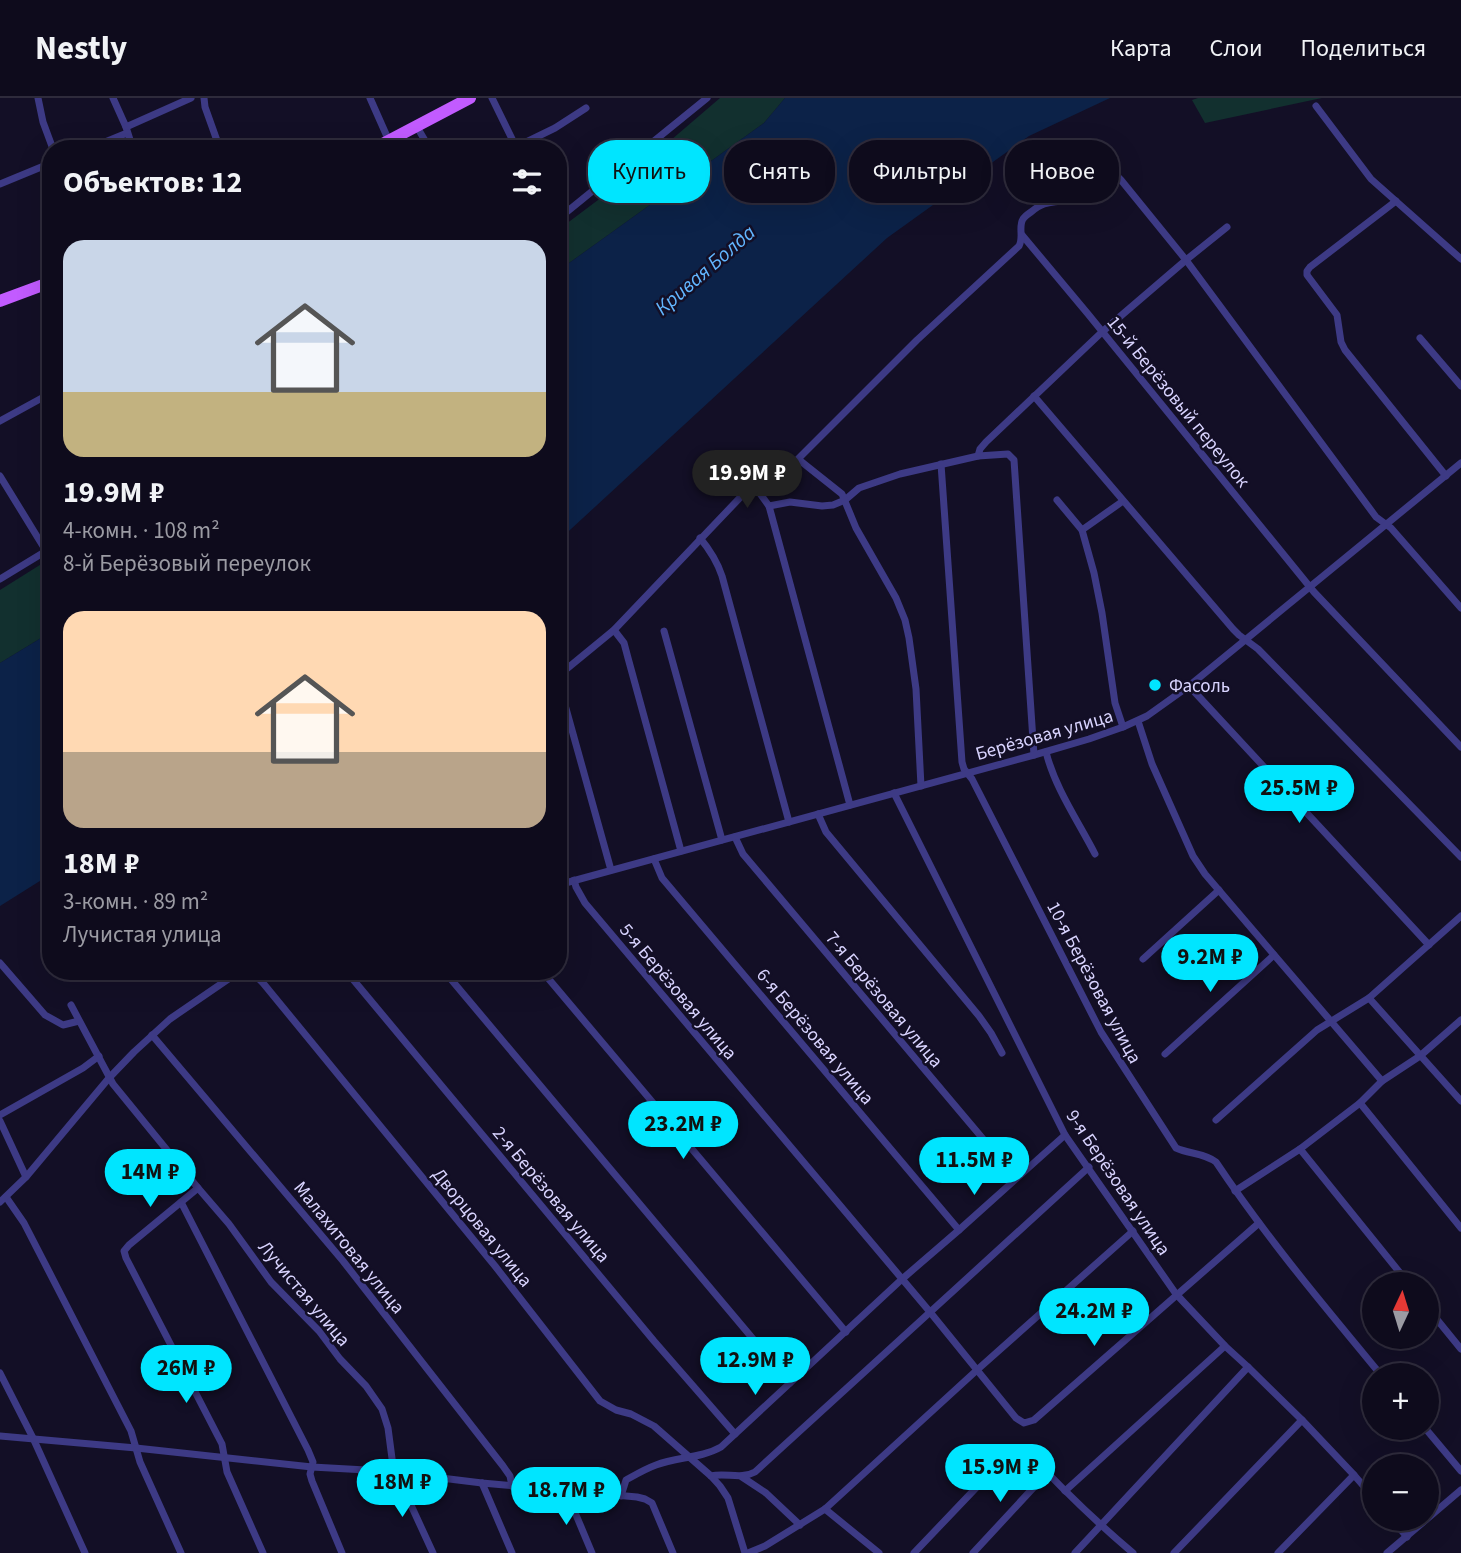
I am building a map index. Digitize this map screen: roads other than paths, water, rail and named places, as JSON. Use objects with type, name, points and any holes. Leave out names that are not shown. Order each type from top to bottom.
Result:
[{"type":"main road","points":[[391,140],[465,99]]},
{"type":"main road","points":[[0,301],[42,285]]},
{"type":"street","points":[[38,98],[50,140]]},
{"type":"street","points":[[113,98],[130,140]]},
{"type":"street","points":[[106,140],[191,98]]},
{"type":"street","points":[[204,98],[217,140]]},
{"type":"street","points":[[370,98],[389,140]]},
{"type":"street","points":[[492,98],[512,140]]},
{"type":"street","points":[[567,212],[708,98]]},
{"type":"street","points":[[1316,106],[1371,179],[1461,259]]},
{"type":"street","points":[[532,140],[586,108]]},
{"type":"street","points":[[417,127],[425,140]]},
{"type":"street","points":[[0,184],[42,167]]},
{"type":"street","points":[[921,786],[916,690],[905,620],[896,598],[856,528],[842,494],[798,459],[917,340],[1019,246],[1022,235],[1021,221],[1040,204],[1075,197],[1108,175],[1116,175],[1121,180],[1186,260],[1367,505],[1391,528],[1461,608]]},
{"type":"street","points":[[1396,201],[1310,267],[1307,275],[1337,315],[1343,347],[1446,476]]},
{"type":"street","points":[[978,456],[986,442],[1102,332],[1227,227]]},
{"type":"street","name":"15-й Берёзовый переулок","points":[[1022,235],[1310,587],[1461,747]]},
{"type":"street","points":[[1420,338],[1461,386]]},
{"type":"street","points":[[1034,396],[1233,629],[1258,649],[1461,857]]},
{"type":"street","points":[[0,421],[42,398]]},
{"type":"street","points":[[769,506],[799,502],[833,505],[872,482],[978,456],[1008,454],[1014,460],[1034,755]]},
{"type":"street","name":"Берёзовая улица","points":[[567,882],[1046,752],[1138,721],[1189,686],[1461,463]]},
{"type":"street","name":"10-я Берёзовая улица","points":[[941,464],[962,762],[967,773],[1094,1020],[1176,1148],[1216,1162],[1259,1223],[1371,1363]]},
{"type":"street","points":[[0,478],[42,540]]},
{"type":"street","points":[[567,669],[614,630],[753,484],[769,506],[850,805]]},
{"type":"street","points":[[1057,500],[1082,530],[1102,613],[1115,703],[1124,727]]},
{"type":"street","points":[[1082,530],[1123,501]]},
{"type":"street","points":[[700,538],[711,551],[722,576],[789,822]]},
{"type":"street","points":[[0,579],[42,553]]},
{"type":"street","points":[[614,630],[624,643],[681,851]]},
{"type":"street","points":[[664,631],[722,840]]},
{"type":"street","points":[[1189,686],[1429,945]]},
{"type":"street","points":[[567,712],[611,870]]},
{"type":"street","points":[[1138,721],[1152,764],[1193,856],[1381,1081]]},
{"type":"street","points":[[1046,752],[1062,793],[1095,854]]},
{"type":"street","name":"9-я Берёзовая улица","points":[[894,793],[1065,1135],[1176,1294],[1362,1484]]},
{"type":"street","points":[[818,814],[826,832],[979,1016],[1002,1053]]},
{"type":"street","name":"7-я Берёзовая улица","points":[[736,837],[743,854],[1016,1178]]},
{"type":"street","name":"6-я Берёзовая улица","points":[[654,859],[663,878],[960,1230]]},
{"type":"street","name":"5-я Берёзовая улица","points":[[574,880],[585,903],[1016,1418],[1024,1423],[1034,1420],[1176,1294]]},
{"type":"street","points":[[1143,959],[1219,890]]},
{"type":"street","points":[[1216,1121],[1317,1030],[1369,998],[1461,916]]},
{"type":"street","points":[[1165,1054],[1274,956]]},
{"type":"street","points":[[0,963],[45,1016],[63,1025],[79,1021]]},
{"type":"street","points":[[181,1553],[140,1462],[131,1431],[31,1236],[3,1199],[26,1177],[109,1078],[152,1035],[170,1019],[227,980]]},
{"type":"street","name":"Дворцовая улица","points":[[261,980],[495,1266],[600,1401],[654,1426],[720,1486],[728,1498],[747,1553]]},
{"type":"street","name":"2-я Берёзовая улица","points":[[353,980],[654,1341],[735,1434]]},
{"type":"street","points":[[452,980],[790,1383]]},
{"type":"street","points":[[550,980],[846,1332]]},
{"type":"street","points":[[1369,998],[1461,1101]]},
{"type":"street","name":"Лучистая улица","points":[[71,1005],[109,1078],[229,1224],[271,1282],[310,1321],[366,1386],[386,1418],[391,1459],[433,1553]]},
{"type":"street","points":[[1235,1191],[1300,1149],[1360,1103],[1381,1081],[1420,1056],[1461,1020]]},
{"type":"street","name":"Малахитовая улица","points":[[152,1035],[374,1300],[503,1466],[510,1476],[512,1486]]},
{"type":"street","points":[[0,1115],[83,1068],[99,1056]]},
{"type":"street","points":[[1360,1103],[1461,1228]]},
{"type":"street","points":[[0,1121],[26,1177]]},
{"type":"street","points":[[621,1496],[626,1480],[633,1476],[658,1464],[712,1452],[722,1447],[901,1280],[1065,1135]]},
{"type":"street","points":[[1300,1149],[1399,1272]]},
{"type":"street","points":[[741,1477],[755,1472],[1089,1167]]},
{"type":"street","points":[[198,1188],[124,1251],[222,1444],[227,1472],[263,1553]]},
{"type":"street","points":[[181,1202],[308,1450],[313,1462],[310,1474],[312,1481],[342,1553]]},
{"type":"street","points":[[1176,1294],[1259,1223]]},
{"type":"street","points":[[747,1553],[765,1546],[825,1509],[1133,1231]]},
{"type":"street","points":[[1439,1322],[1461,1349]]},
{"type":"street","points":[[1065,1491],[1225,1346]]},
{"type":"street","points":[[1075,1553],[1248,1367]]},
{"type":"street","points":[[0,1373],[85,1553]]},
{"type":"street","points":[[1174,1553],[1302,1420]]},
{"type":"street","points":[[0,1436],[645,1499],[652,1503],[673,1553]]},
{"type":"street","points":[[1435,1440],[1461,1471]]},
{"type":"street","points":[[914,1553],[1014,1448],[1024,1448],[1101,1526],[1133,1553]]},
{"type":"street","points":[[973,1553],[1047,1473]]},
{"type":"street","points":[[711,1476],[717,1474],[741,1477],[766,1493],[800,1525]]},
{"type":"street","points":[[1278,1553],[1354,1475]]},
{"type":"street","points":[[482,1483],[512,1553]]},
{"type":"street","points":[[1387,1553],[1461,1490]]},
{"type":"street","points":[[566,1491],[592,1553]]},
{"type":"street","points":[[825,1509],[879,1553]]},
{"type":"street","points":[[1402,1531],[1407,1537]]},
{"type":"water","name":"Кривая Болда","points":[[785,98],[1110,98],[1023,140],[1005,140],[1005,153],[991,163],[991,140],[849,140],[849,203],[936,203],[887,238],[567,533],[567,265],[653,203],[710,203],[710,162],[724,152],[724,203],[835,203],[835,140],[740,140],[764,123]]},
{"type":"water","points":[[42,637],[42,880],[0,906],[0,663]]},
{"type":"place","name":"Фасоль","points":[[1155,685]]}]
